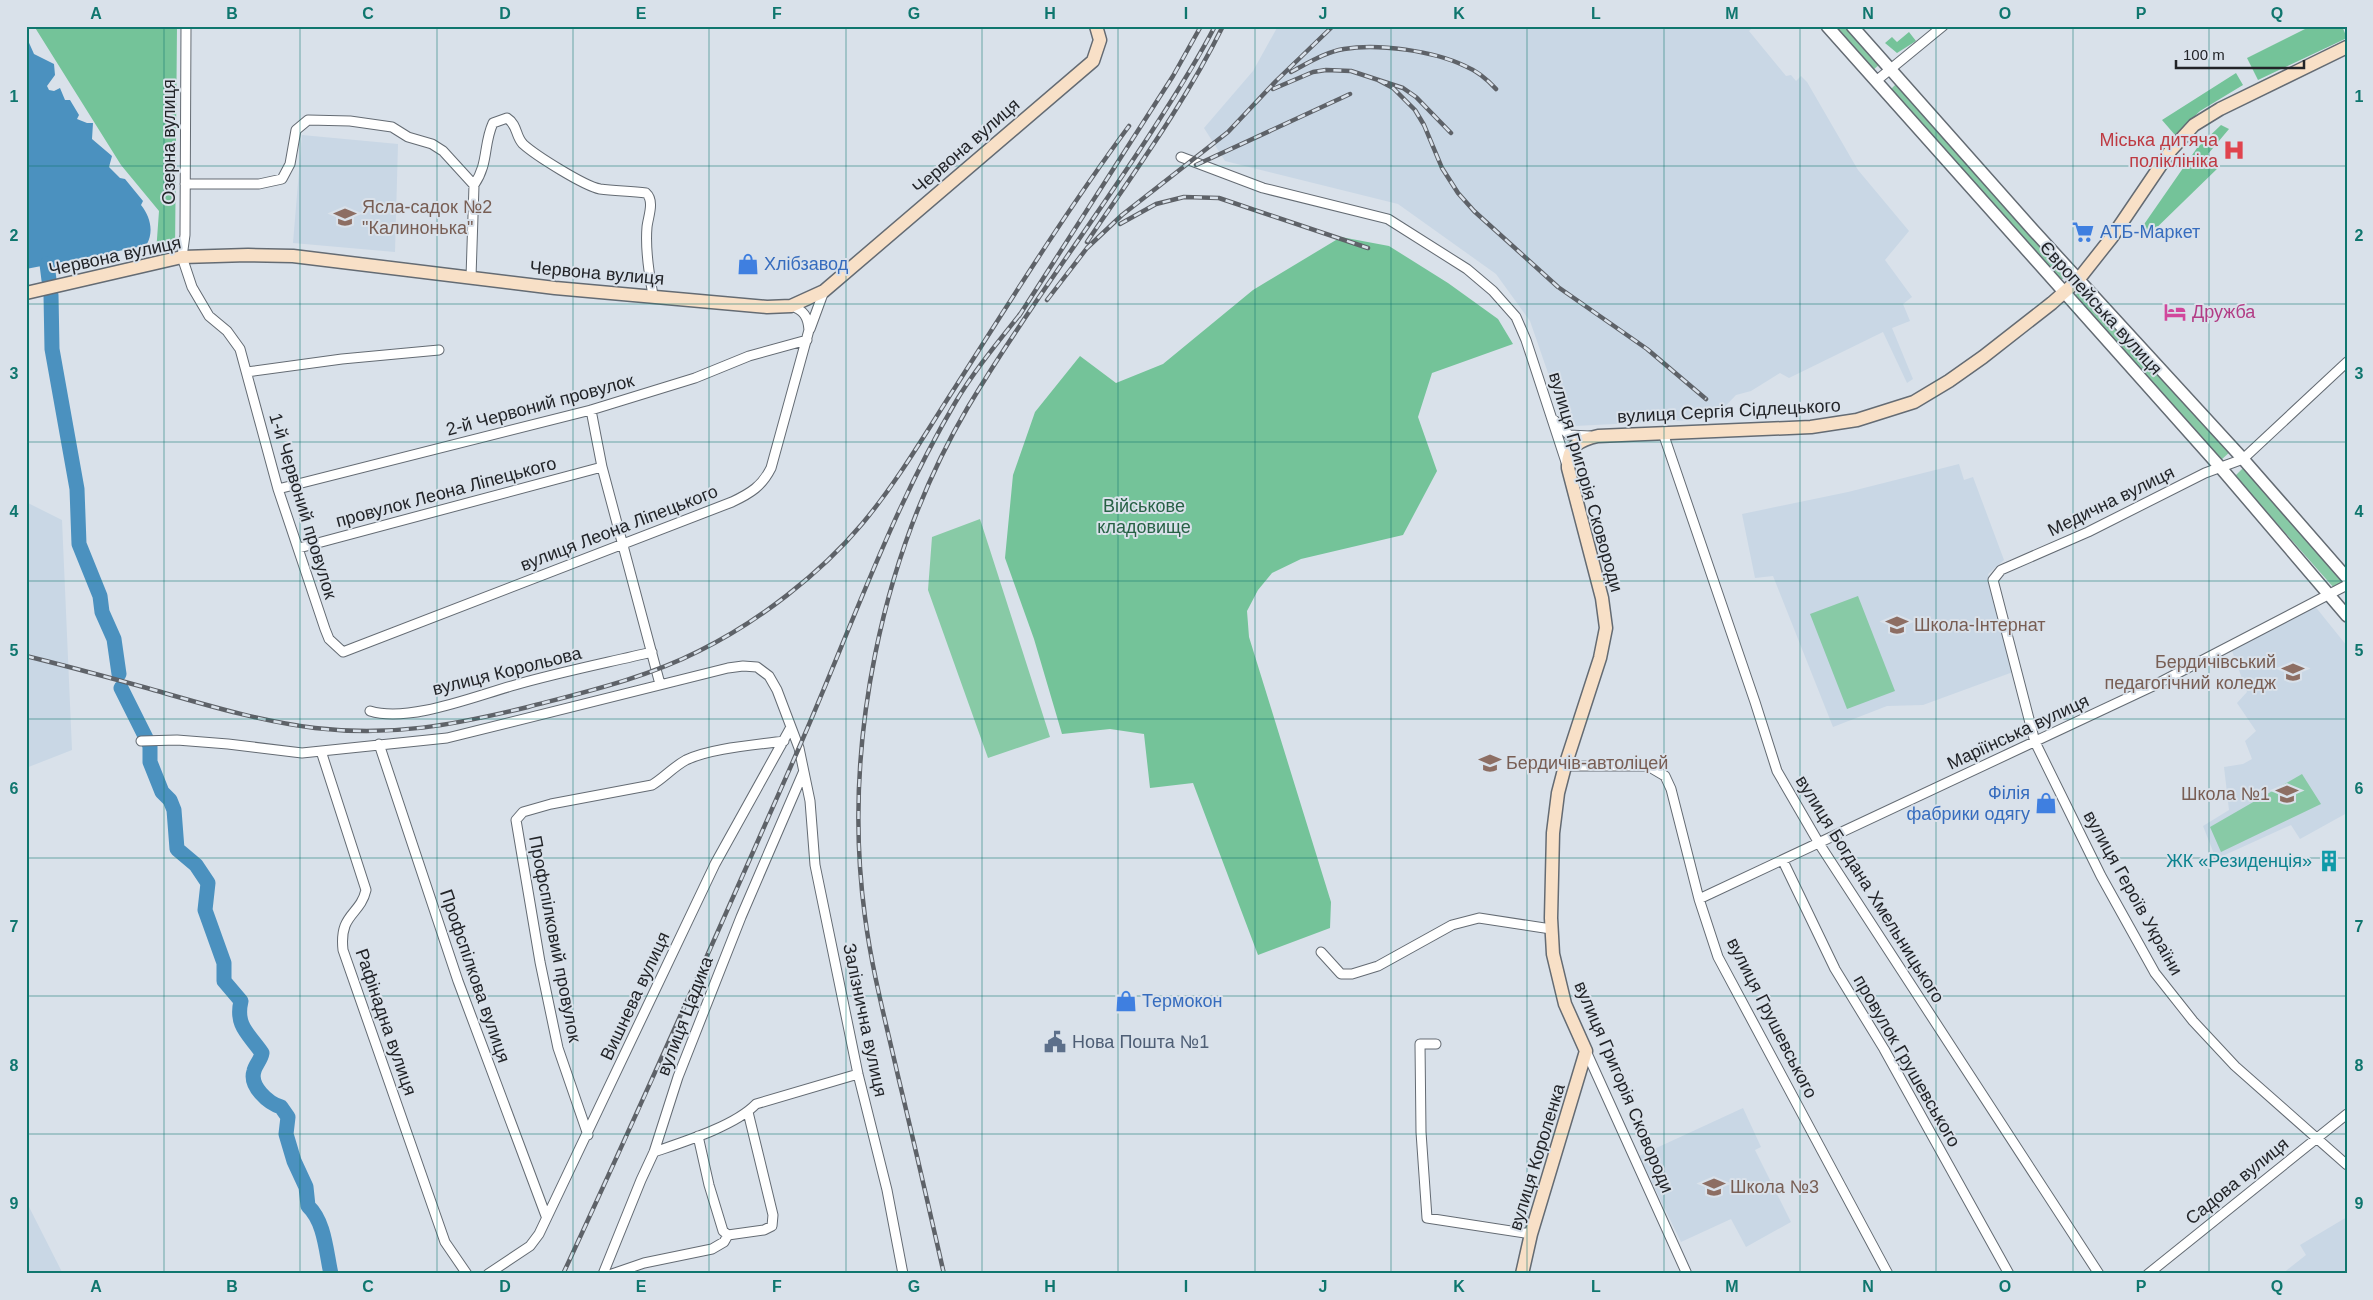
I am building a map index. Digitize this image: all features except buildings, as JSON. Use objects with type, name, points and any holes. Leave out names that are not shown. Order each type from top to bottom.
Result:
[{"type":"main road","name":"Червона вулиця","points":[[26,293],[182,257],[293,256],[555,288],[653,295],[767,307],[792,306],[824,291],[1084,69],[1093,60],[1099,48],[1100,40],[1096,26]]},
{"type":"main road","name":"вулиця Сергія Сідлецького","points":[[1568,468],[1568,455],[1574,446],[1583,440],[1598,436],[1811,427],[1857,420],[1886,413],[1914,402],[1949,381],[2063,294],[2078,280],[2112,237],[2171,150],[2194,126],[2220,109],[2347,47]]},
{"type":"main road","name":"вулиця Григорія Сковороди","points":[[1568,468],[1577,509],[1600,590],[1606,628],[1600,658],[1558,793],[1553,833],[1552,954],[1565,1004],[1586,1051]]},
{"type":"main road","name":"вулиця Короленка","points":[[1522,1274],[1531,1234],[1586,1051]]},
{"type":"street","name":"Озерна вулиця","points":[[182,257],[185,235],[186,26]]},
{"type":"street","name":"Європейська вулиця","points":[[1827,26],[2063,294],[2220,467],[2347,616]]},
{"type":"street","name":"Європейська вулиця","points":[[1852,26],[2078,280],[2243,459],[2347,578]]},
{"type":"street","points":[[1876,81],[1943,26]]},
{"type":"street","points":[[471,277],[474,185],[482,173],[489,132],[493,123],[507,118],[516,126],[522,143],[543,159],[579,179],[598,188],[646,193],[651,203],[647,229],[649,269],[653,295]]},
{"type":"street","points":[[185,184],[258,184],[282,179],[290,164],[296,130],[302,122],[308,120],[350,121],[392,127],[408,137],[432,144],[443,151],[474,185]]},
{"type":"street","name":"вулиця Григорія Сковороди","points":[[1181,157],[1263,188],[1388,219],[1467,269],[1493,291],[1516,317],[1526,340],[1568,468]]},
{"type":"street","name":"1-й Червоний провулок","points":[[182,257],[192,287],[209,316],[234,339],[240,349],[278,489],[325,629],[335,646]]},
{"type":"street","name":"вулиця Леона Ліпецького","points":[[335,646],[343,652],[748,495],[764,482],[771,468],[807,340],[824,291]]},
{"type":"street","points":[[792,306],[800,309],[805,314],[810,330]]},
{"type":"street","name":"2-й Червоний провулок","points":[[278,489],[591,410],[695,378],[749,356],[807,340]]},
{"type":"street","points":[[247,372],[342,359],[439,350]]},
{"type":"street","points":[[2243,459],[2347,362]]},
{"type":"street","points":[[146,740],[228,744],[302,753],[447,738],[554,713],[660,684],[602,467],[591,410]]},
{"type":"street","points":[[1552,417],[1568,435],[1598,436]]},
{"type":"street","name":"вулиця Богдана Хмельницького","points":[[1663,433],[1777,771],[1820,845],[2100,1274]]},
{"type":"street","name":"Медична вулиця","points":[[1994,575],[2001,570],[2088,532],[2220,467],[2243,459]]},
{"type":"street","name":"провулок Леона Ліпецького","points":[[299,548],[602,467]]},
{"type":"street","name":"вулиця Героїв України","points":[[1994,575],[1993,580],[2035,742],[2101,876],[2156,973],[2193,1021],[2234,1066],[2315,1139],[2347,1165]]},
{"type":"street","name":"Маріїнська вулиця","points":[[1700,899],[1820,845],[2152,687],[2347,584]]},
{"type":"street","name":"вулиця Корольова","points":[[370,711],[382,714],[403,713],[461,702],[515,685],[652,652]]},
{"type":"street","name":"Залізнична вулиця","points":[[660,684],[728,668],[757,667],[769,676],[791,727],[799,748],[810,801],[815,865],[858,1074],[887,1190],[903,1274]]},
{"type":"street","name":"Вишнева вулиця","points":[[488,1274],[530,1246],[539,1234],[546,1216],[588,1135],[715,864],[791,727]]},
{"type":"street","name":"Профспілковий провулок","points":[[588,1135],[558,1048],[528,896],[516,820],[523,812],[550,804],[652,785],[662,779],[673,768],[696,757],[784,741]]},
{"type":"street","name":"Профспілкова вулиця","points":[[379,744],[458,981],[546,1216]]},
{"type":"street","name":"Рафінадна вулиця","points":[[320,750],[366,890],[365,897],[344,927],[342,938],[343,950],[445,1242],[467,1274]]},
{"type":"street","name":"вулиця Грушевського","points":[[1565,766],[1648,766],[1665,776],[1671,790],[1700,899],[1718,957],[1888,1274]]},
{"type":"street","name":"вулиця Цадика","points":[[603,1274],[640,1180],[654,1152],[678,1077],[741,917],[803,772]]},
{"type":"street","name":"провулок Грушевського","points":[[1783,861],[1835,969],[1884,1049],[2009,1274]]},
{"type":"street","points":[[1321,952],[1341,974],[1352,974],[1378,966],[1452,925],[1479,918],[1551,929]]},
{"type":"street","points":[[1436,1044],[1420,1044],[1421,1132],[1427,1218],[1531,1234]]},
{"type":"street","name":"вулиця Григорія Сковороди","points":[[1586,1051],[1687,1274]]},
{"type":"street","points":[[654,1152],[698,1136],[748,1112],[756,1104],[858,1074]]},
{"type":"street","points":[[728,1235],[764,1230],[772,1226],[773,1216],[748,1112]]},
{"type":"street","name":"Садова вулиця","points":[[2148,1274],[2347,1114]]},
{"type":"street","points":[[698,1136],[720,1224],[728,1235]]},
{"type":"street","points":[[612,1274],[644,1263],[712,1249],[724,1242],[728,1235]]},
{"type":"shaded area","points":[[1278,26],[1754,26],[1749,31],[1786,76],[1791,75],[1796,81],[1801,76],[1807,82],[1858,170],[1909,231],[1885,260],[1912,297],[1903,304],[1910,321],[1892,328],[1913,379],[1907,383],[1883,332],[1789,378],[1780,373],[1751,391],[1736,395],[1713,419],[1575,426],[1557,399],[1530,321],[1496,274],[1398,204],[1225,161],[1204,128],[1253,71]]},
{"type":"shaded area","name":"Ясла-садок №2 \"Калинонька\"","points":[[302,135],[398,144],[395,252],[293,243]]},
{"type":"shaded area","name":"Школа-Інтернат","points":[[1959,464],[1964,480],[1973,477],[2004,560],[1988,574],[2013,672],[1923,705],[1887,706],[1833,727],[1773,576],[1755,578],[1742,514],[1848,492]]},
{"type":"shaded area","points":[[26,502],[62,520],[72,750],[26,768]]},
{"type":"shaded area","points":[[2314,605],[2347,646],[2347,813],[2300,839],[2291,825],[2216,859],[2203,826],[2229,810],[2224,767],[2243,764],[2252,759],[2245,741],[2256,731],[2237,703],[2247,692],[2232,651]]},
{"type":"shaded area","name":"Школа №3","points":[[1743,1108],[1761,1147],[1755,1150],[1791,1222],[1746,1247],[1731,1219],[1681,1242],[1639,1156]]},
{"type":"shaded area","points":[[26,1201],[63,1274],[26,1274]]},
{"type":"shaded area","points":[[2347,1217],[2347,1274],[2282,1274],[2306,1255],[2300,1245]]},
{"type":"green space","points":[[34,26],[177,26],[175,252],[156,253],[159,211],[121,165]]},
{"type":"green space","points":[[1833,26],[1847,26],[1880,64],[1872,71]]},
{"type":"green space","points":[[2311,26],[2342,26],[2347,38],[2258,80],[2247,58]]},
{"type":"green space","points":[[1909,32],[1916,41],[1897,53],[1885,43],[1892,37],[1897,42]]},
{"type":"green space","points":[[2236,73],[2243,85],[2200,111],[2175,135],[2162,120]]},
{"type":"green space","points":[[1897,83],[2068,274],[2059,282],[1890,90]]},
{"type":"green space","points":[[2221,125],[2229,129],[2208,154],[2220,166],[2146,238],[2138,233],[2197,148]]},
{"type":"green space","name":"Військове кладовище","points":[[1341,237],[1389,246],[1448,283],[1498,319],[1513,344],[1432,373],[1418,417],[1437,471],[1403,535],[1301,559],[1272,573],[1258,590],[1247,611],[1249,637],[1331,902],[1330,928],[1258,955],[1193,783],[1150,788],[1144,734],[1110,729],[1062,734],[1034,639],[1005,558],[1013,475],[1035,412],[1080,356],[1116,383],[1163,364],[1253,290]]},
{"type":"green space","points":[[2082,288],[2231,451],[2221,460],[2074,297]]},
{"type":"green space","points":[[2245,466],[2344,580],[2334,588],[2235,476]]},
{"type":"green space","points":[[980,519],[1050,737],[988,758],[928,590],[932,537]]},
{"type":"green space","points":[[1858,596],[1895,691],[1847,709],[1810,614]]},
{"type":"green space","points":[[2302,774],[2321,804],[2221,852],[2210,827]]},
{"type":"water","points":[[26,36],[34,54],[54,64],[55,75],[47,86],[49,90],[54,91],[60,88],[65,100],[70,100],[79,115],[77,119],[93,123],[92,139],[112,156],[109,167],[120,178],[125,179],[143,201],[141,205],[147,214],[151,229],[147,244],[26,269]]},
{"type":"waterway","points":[[47,264],[49,280]]},
{"type":"waterway","points":[[51,295],[52,349],[77,489],[79,544],[100,596],[102,612],[114,639],[119,674]]},
{"type":"waterway","points":[[121,688],[150,746],[150,762],[162,792],[170,800],[174,810],[177,849],[196,865],[208,883],[205,910],[224,963],[224,981],[241,1001],[240,1017],[244,1029],[262,1053],[254,1071],[254,1082],[265,1098],[281,1107],[288,1117],[286,1134],[294,1161],[306,1187],[308,1206],[318,1220],[321,1229],[331,1274]]},
{"type":"railway","points":[[1019,316],[1173,76],[1201,26]]},
{"type":"railway","points":[[944,1274],[871,957],[865,917],[859,852],[859,786],[865,720],[875,654],[891,589],[912,525],[938,464],[968,407],[1035,302],[1177,93],[1215,26]]},
{"type":"railway","points":[[1087,242],[1176,109],[1223,26]]},
{"type":"railway","points":[[1047,300],[1087,248],[1122,215],[1228,132],[1276,81],[1333,26]]},
{"type":"railway","points":[[1291,72],[1337,50],[1358,47],[1389,48],[1422,52],[1452,61],[1478,73],[1496,89]]},
{"type":"railway","points":[[1273,89],[1313,72],[1326,70],[1351,71],[1403,88],[1416,97],[1451,133]]},
{"type":"railway","points":[[1378,80],[1393,88],[1415,110],[1424,125],[1442,168],[1458,193],[1474,211],[1558,287],[1647,349],[1706,399]]},
{"type":"railway","points":[[1196,165],[1350,94]]},
{"type":"railway","points":[[26,656],[252,716],[315,728],[370,731],[423,728],[528,707],[637,677],[679,661],[743,626],[787,595],[808,579],[862,524],[900,474],[1040,254],[1129,126]]},
{"type":"railway","points":[[1120,224],[1156,204],[1184,197],[1219,198],[1368,248]]},
{"type":"railway","points":[[563,1274],[653,1078],[740,881],[910,487],[962,391],[1021,313]]},
{"type":"place","name":"Міська дитяча поліклініка","points":[[2234,150]]},
{"type":"place","name":"Ясла-садок №2 \"Калинонька\"","points":[[345,217]]},
{"type":"place","name":"АТБ-Маркет","points":[[2083,232]]},
{"type":"place","name":"Хлібзавод","points":[[748,264]]},
{"type":"place","name":"Дружба","points":[[2175,312]]},
{"type":"place","name":"Школа-Інтернат","points":[[1897,625]]},
{"type":"place","name":"Бердичівський педагогічний коледж","points":[[2293,672]]},
{"type":"place","name":"Бердичів-автоліцей","points":[[1490,763]]},
{"type":"place","name":"Школа №1","points":[[2287,794]]},
{"type":"place","name":"Філія фабрики одягу","points":[[2046,803]]},
{"type":"place","name":"ЖК «Резиденція»","points":[[2329,861]]},
{"type":"place","name":"Термокон","points":[[1126,1001]]},
{"type":"place","name":"Нова Пошта №1","points":[[1055,1042]]},
{"type":"place","name":"Школа №3","points":[[1714,1187]]}]
